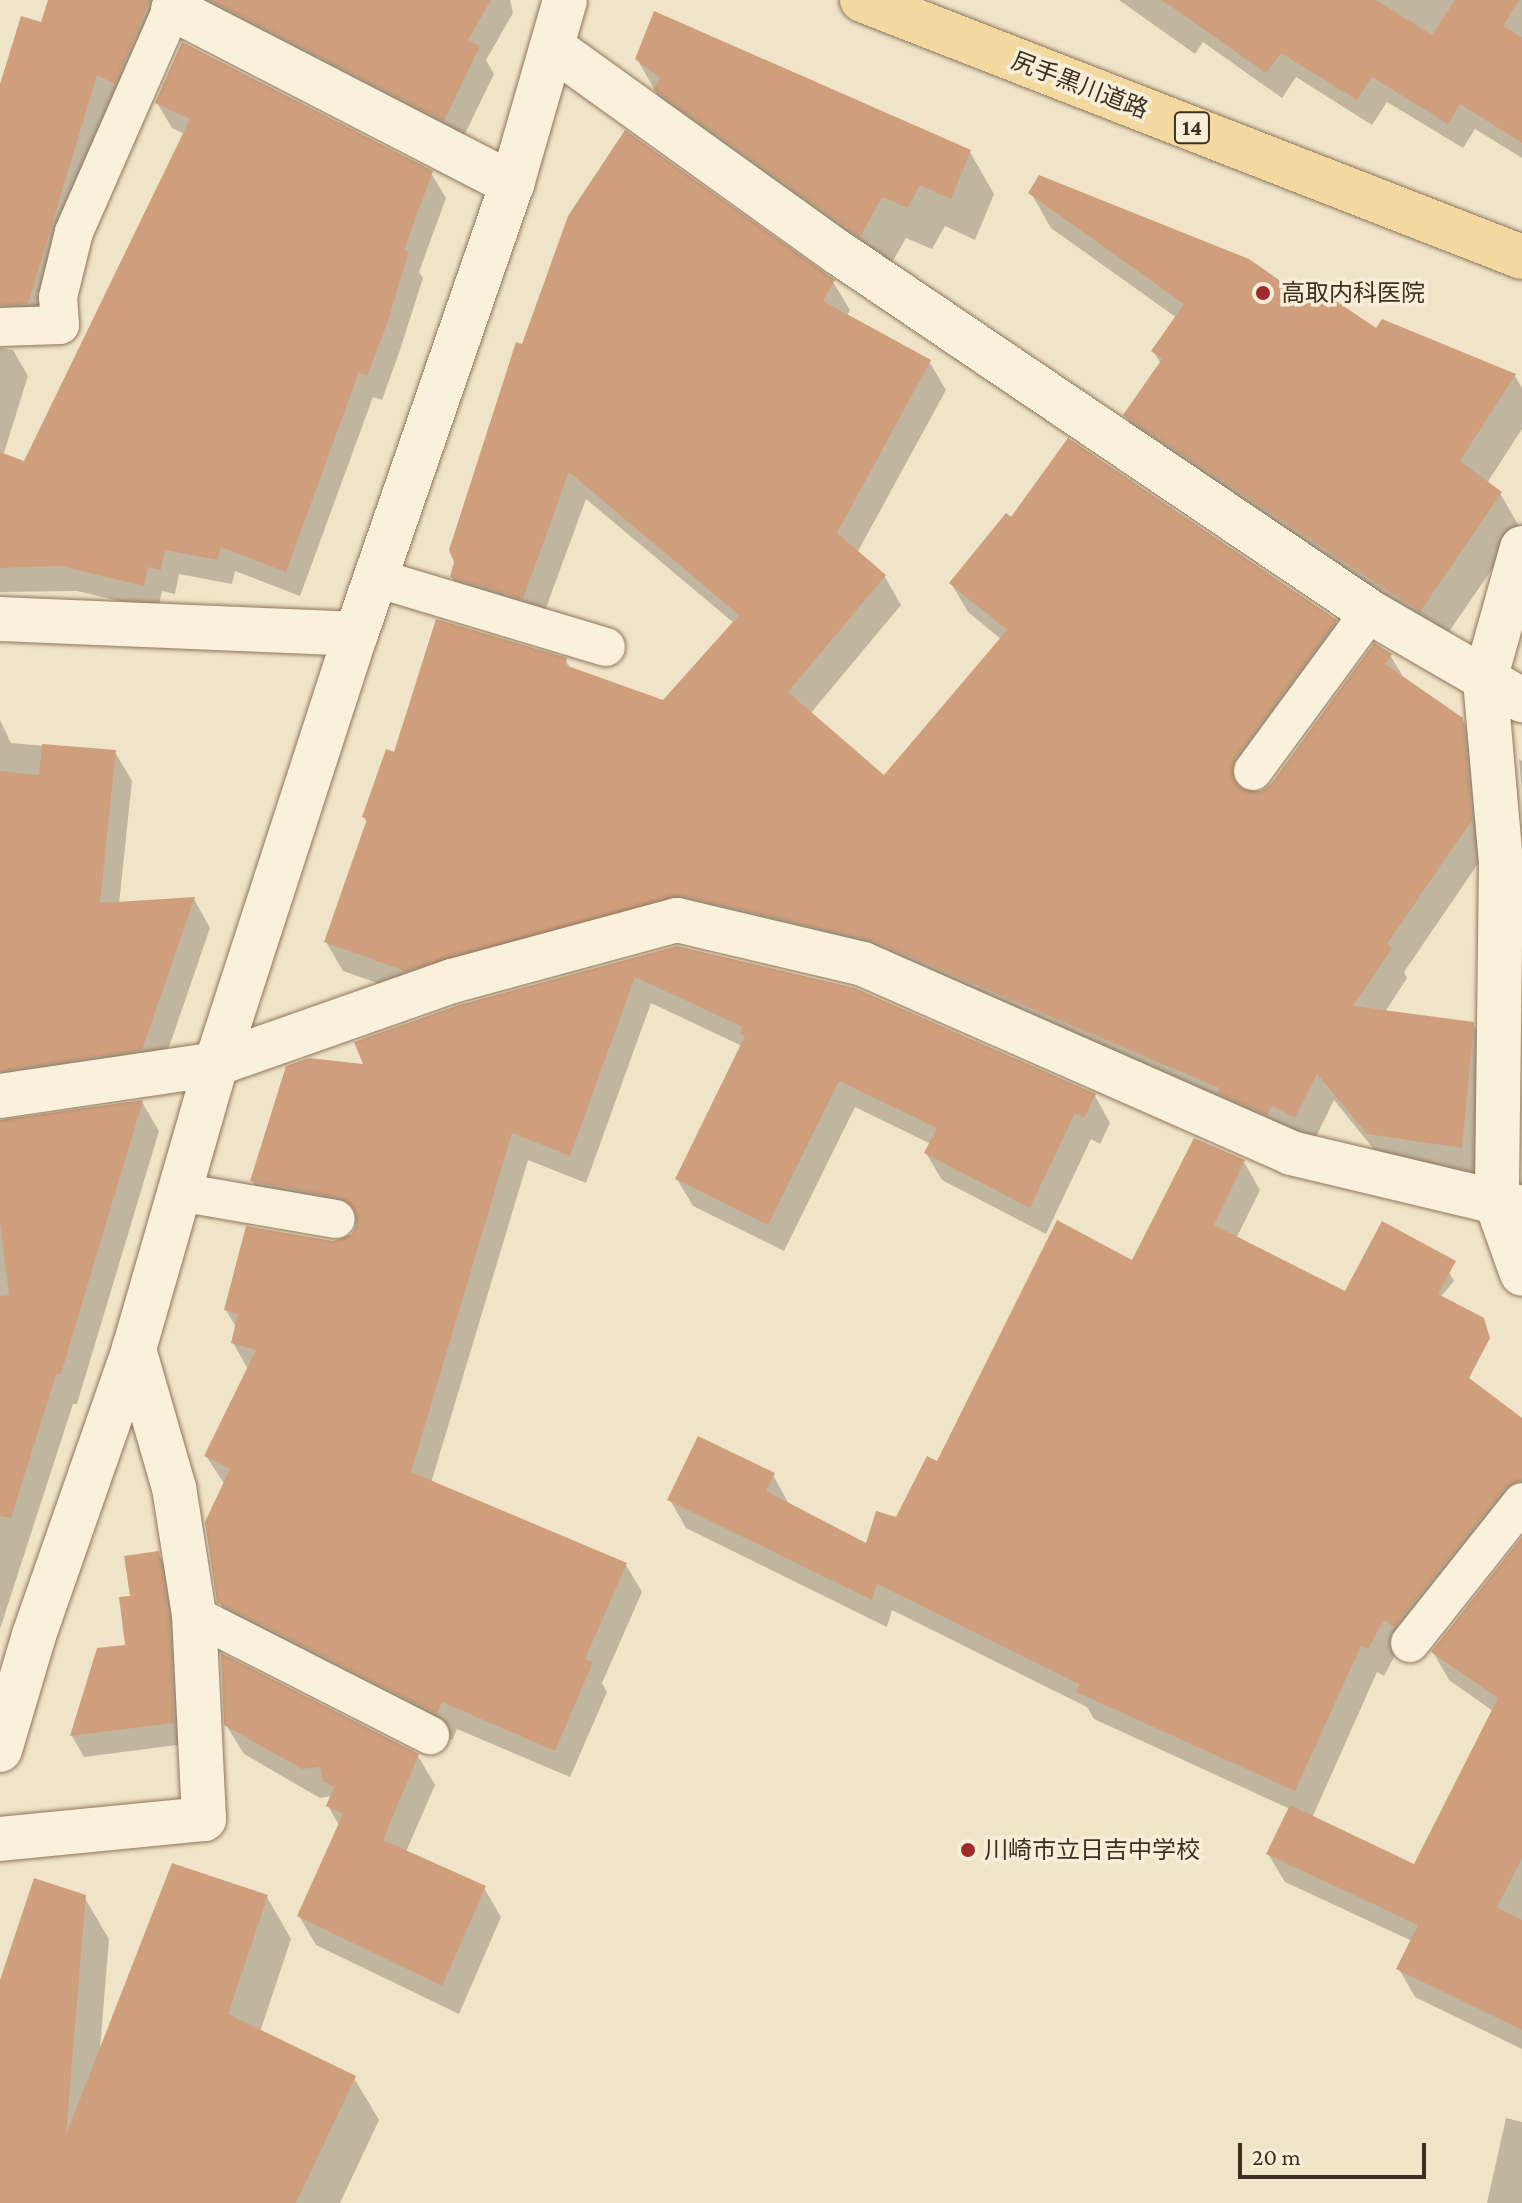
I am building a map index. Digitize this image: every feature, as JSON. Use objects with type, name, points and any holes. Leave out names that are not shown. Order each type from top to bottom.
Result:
[{"type":"main road","name":"尻手黒川道路","points":[[862,0],[1522,257]]},
{"type":"street","points":[[0,1750],[34,1635],[134,1349],[216,1064],[356,634],[512,184],[565,0]]},
{"type":"street","points":[[175,4],[512,184]]},
{"type":"street","points":[[552,47],[839,253],[1370,612],[1522,700]]},
{"type":"street","points":[[1522,548],[1485,680],[1501,862],[1509,1206],[1522,1274]]},
{"type":"street","points":[[0,619],[356,634]]},
{"type":"street","points":[[0,1096],[216,1064],[452,981],[677,920],[863,964],[1291,1153],[1509,1206]]},
{"type":"street","points":[[0,1839],[204,1819],[194,1615],[174,1488],[134,1349]]},
{"type":"lane","points":[[0,327],[60,325],[58,297],[74,232],[175,4]]},
{"type":"lane","points":[[376,578],[606,647]]},
{"type":"lane","points":[[1253,771],[1370,612]]},
{"type":"lane","points":[[179,1192],[336,1219]]},
{"type":"lane","points":[[1410,1643],[1522,1502]]},
{"type":"lane","points":[[194,1615],[430,1735]]},
{"type":"building","points":[[48,0],[150,0],[115,84],[97,75],[28,304],[0,305],[0,84],[21,16],[41,22]]},
{"type":"building","points":[[210,0],[491,0],[468,40],[480,46],[444,121]]},
{"type":"building","points":[[1162,0],[1376,0],[1432,35],[1455,0],[1519,0],[1503,26],[1522,37],[1522,143],[1460,104],[1448,124],[1372,77],[1357,100],[1281,53],[1266,73]]},
{"type":"building","points":[[654,11],[971,150],[951,199],[920,185],[908,208],[882,197],[860,237],[653,89],[660,78],[635,59]]},
{"type":"building","points":[[182,42],[433,171],[404,250],[409,251],[387,324],[367,376],[359,372],[286,572],[221,547],[218,560],[165,550],[161,570],[148,567],[144,586],[61,566],[0,568],[0,452],[24,461],[190,119],[155,103]]},
{"type":"building","points":[[625,130],[835,280],[823,301],[931,360],[837,533],[886,575],[788,692],[884,775],[1007,630],[949,583],[1006,513],[1011,517],[1068,438],[1337,620],[1235,758],[1233,779],[1241,789],[1261,791],[1271,784],[1374,643],[1392,654],[1385,664],[1463,718],[1472,820],[1387,944],[1392,948],[1353,1006],[1474,1022],[1462,1148],[1367,1134],[1317,1074],[1295,1118],[1272,1106],[1267,1115],[1217,1093],[1219,1088],[873,941],[683,896],[405,971],[324,942],[367,819],[362,817],[386,749],[394,752],[436,619],[567,658],[565,665],[663,700],[739,615],[569,472],[523,599],[450,577],[454,562],[449,550],[516,342],[522,344],[568,216]]},
{"type":"building","points":[[1039,175],[1249,259],[1305,298],[1314,286],[1376,328],[1382,319],[1516,374],[1460,461],[1502,492],[1420,612],[1123,415],[1162,359],[1151,351],[1184,304],[1028,193]]},
{"type":"building","points":[[42,744],[116,750],[100,903],[195,897],[142,1050],[0,1071],[0,771],[39,775]]},
{"type":"building","points":[[677,946],[855,988],[1096,1094],[1084,1118],[1075,1113],[1030,1208],[924,1153],[937,1128],[839,1081],[768,1225],[675,1179],[745,1036],[740,1033],[743,1027],[635,977],[570,1156],[512,1133],[411,1472],[627,1563],[585,1659],[593,1662],[555,1751],[442,1702],[437,1714],[217,1602],[205,1522],[230,1469],[204,1456],[256,1350],[231,1343],[238,1314],[224,1310],[246,1226],[333,1241],[352,1234],[357,1223],[356,1211],[340,1198],[250,1181],[286,1066],[309,1058],[363,1064],[354,1042],[459,1005]]},
{"type":"building","points":[[143,1100],[61,1374],[56,1375],[11,1518],[0,1516],[0,1296],[9,1295],[0,1222],[0,1120]]},
{"type":"building","points":[[1194,1138],[1245,1160],[1214,1225],[1345,1291],[1382,1221],[1456,1261],[1438,1294],[1484,1318],[1490,1338],[1469,1378],[1522,1418],[1522,1480],[1505,1488],[1394,1627],[1384,1620],[1368,1649],[1361,1646],[1295,1791],[1076,1692],[1079,1684],[877,1584],[872,1600],[667,1500],[698,1436],[775,1473],[766,1491],[866,1543],[876,1511],[896,1517],[927,1456],[937,1461],[1057,1220],[1132,1260]]},
{"type":"building","points":[[1522,1537],[1522,1858],[1497,1907],[1522,1920],[1522,2030],[1396,1969],[1418,1925],[1266,1854],[1290,1805],[1414,1864],[1498,1698],[1431,1652]]},
{"type":"building","points":[[159,1551],[169,1618],[174,1723],[70,1736],[97,1648],[125,1645],[119,1597],[130,1596],[124,1556]]},
{"type":"building","points":[[221,1653],[419,1754],[383,1840],[486,1886],[442,1986],[297,1916],[343,1814],[326,1806],[334,1787],[323,1781],[320,1767],[302,1769],[224,1725]]},
{"type":"building","points":[[172,1863],[268,1895],[228,2014],[356,2076],[296,2203],[0,2203],[0,1980],[34,1878],[86,1895],[66,2135]]},
{"type":"place","name":"高取内科医院","points":[[1263,293]]},
{"type":"place","name":"川崎市立日吉中学校","points":[[968,1850]]}]
